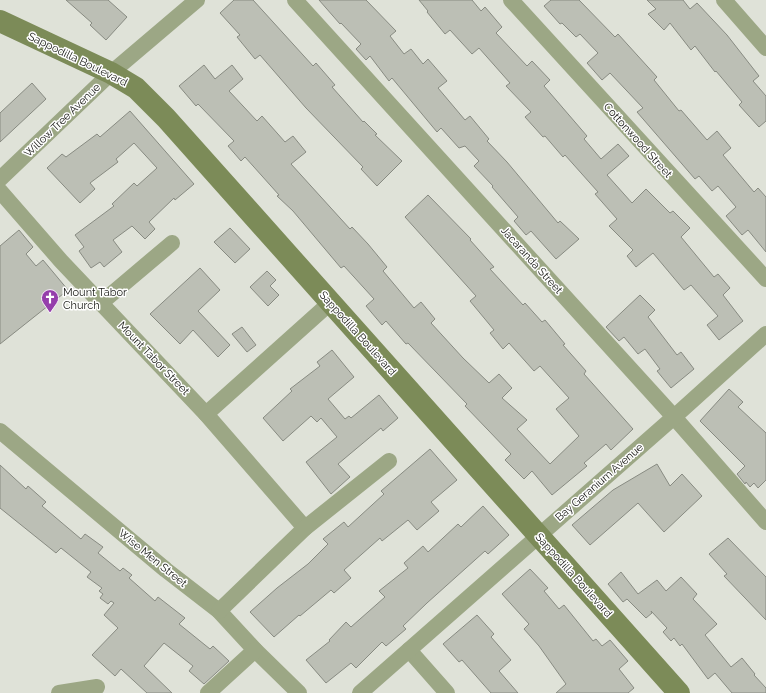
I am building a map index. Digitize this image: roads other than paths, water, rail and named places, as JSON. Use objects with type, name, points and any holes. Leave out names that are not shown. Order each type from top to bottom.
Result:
[{"type":"street","name":"Willow Tree Avenue","points":[[0,179],[111,73],[197,0]]},
{"type":"street","name":"Jacaranda Street","points":[[296,0],[674,417],[766,522]]},
{"type":"street","name":"Cottonwood Street","points":[[511,0],[766,280]]},
{"type":"street","points":[[724,0],[766,48]]},
{"type":"street","name":"Sappodilla Boulevard","points":[[0,21],[111,73],[136,88],[166,118],[679,693]]},
{"type":"street","name":"Mount Tabor Street","points":[[0,191],[61,261],[206,414],[305,528]]},
{"type":"street","points":[[101,303],[172,243]]},
{"type":"street","points":[[206,414],[331,302]]},
{"type":"street","name":"Bay Geranium Avenue","points":[[360,693],[674,417],[766,334]]},
{"type":"street","name":"Wise Men Street","points":[[0,431],[166,570],[219,611],[254,650],[299,693]]},
{"type":"street","points":[[219,611],[305,528],[389,461]]},
{"type":"street","points":[[208,693],[254,650]]},
{"type":"street","points":[[409,650],[447,693]]},
{"type":"street","points":[[59,693],[97,687]]},
{"type":"place","name":"Mount Tabor Church","points":[[50,313]]}]
